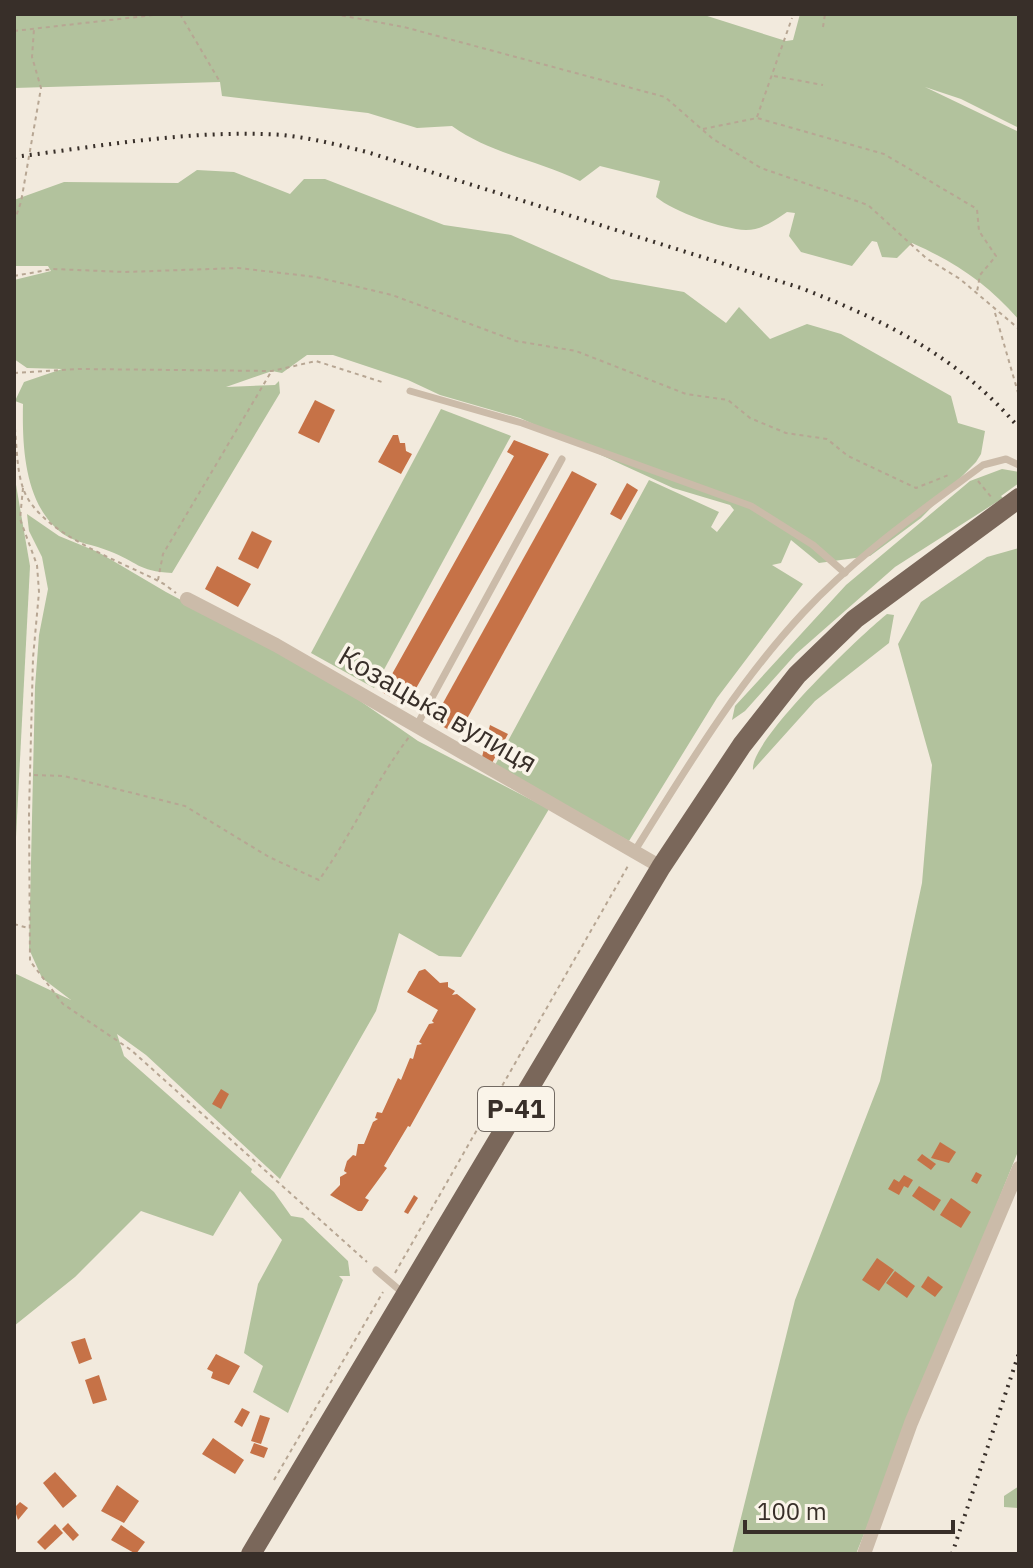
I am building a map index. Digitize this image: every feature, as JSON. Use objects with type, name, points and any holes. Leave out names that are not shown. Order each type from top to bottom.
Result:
[{"type":"main road","name":"Р-41","points":[[251,1554],[398,1288],[661,867],[742,745],[797,675],[855,619],[992,510],[1019,498]]},
{"type":"street","name":"Козацька вулиця","points":[[187,599],[276,645],[661,867]]},
{"type":"street","points":[[864,1554],[911,1423],[1019,1168]]},
{"type":"lane","points":[[410,391],[522,423],[751,506],[813,545],[845,573]]},
{"type":"lane","points":[[416,727],[562,459]]},
{"type":"lane","points":[[634,852],[742,684],[804,612],[845,573],[974,472],[1006,459],[1019,465]]},
{"type":"lane","points":[[376,1270],[398,1288]]},
{"type":"path","points":[[14,31],[163,14]]},
{"type":"path","points":[[180,14],[220,82]]},
{"type":"path","points":[[334,14],[582,72],[665,97],[701,129],[761,168],[868,205],[926,258],[1019,329]]},
{"type":"path","points":[[378,14],[378,22]]},
{"type":"path","points":[[823,27],[825,14]]},
{"type":"path","points":[[757,118],[792,18]]},
{"type":"path","points":[[14,222],[21,202],[41,88],[32,57],[34,29]]},
{"type":"path","points":[[773,76],[823,85]]},
{"type":"path","points":[[701,129],[757,118],[884,154],[977,209],[979,231],[996,256],[980,275],[977,294]]},
{"type":"path","points":[[14,276],[53,269],[125,272],[238,268],[316,277],[392,295],[516,341],[576,351],[686,394],[728,400],[750,418],[786,433],[827,439],[848,456],[916,488],[940,475],[974,472],[992,510]]},
{"type":"path","points":[[994,309],[1019,396]]},
{"type":"path","points":[[14,373],[79,369],[272,371],[316,361],[385,383]]},
{"type":"path","points":[[158,581],[163,554],[272,371]]},
{"type":"path","points":[[14,420],[23,488],[20,519],[37,565],[39,592],[33,658],[30,961],[63,1004],[131,1050],[376,1270]]},
{"type":"path","points":[[23,488],[35,512],[67,534],[187,599]]},
{"type":"path","points":[[32,775],[64,776],[185,806],[269,857],[319,880],[340,851],[374,785],[416,727]]},
{"type":"path","points":[[269,1488],[398,1288],[612,899],[634,852]]},
{"type":"path","points":[[14,924],[28,928]]},
{"type":"green space","points":[[14,14],[701,14],[786,41],[793,40],[800,14],[1019,14],[1019,128],[961,99],[925,87],[1019,132],[1019,320],[970,275],[912,243],[897,258],[882,257],[877,242],[872,241],[852,266],[801,252],[789,236],[795,213],[787,212],[752,230],[724,227],[664,203],[656,197],[660,181],[600,166],[580,181],[498,150],[452,126],[417,128],[368,113],[222,96],[220,82],[14,88]]},
{"type":"green space","points":[[197,170],[234,172],[290,194],[304,179],[325,179],[444,225],[511,235],[611,279],[684,292],[726,323],[739,307],[770,339],[807,324],[841,334],[951,396],[958,423],[985,431],[981,454],[921,518],[870,556],[819,563],[791,540],[781,563],[772,565],[803,584],[717,698],[629,841],[494,767],[649,480],[719,512],[711,527],[717,532],[734,510],[730,505],[673,488],[520,418],[440,395],[408,380],[333,355],[307,355],[282,373],[272,371],[226,387],[275,385],[279,381],[280,393],[172,573],[144,568],[109,551],[68,537],[50,522],[33,492],[28,475],[23,439],[23,404],[15,401],[24,382],[62,369],[27,368],[14,359],[14,280],[51,271],[48,266],[14,266],[14,200],[64,182],[178,183]]},
{"type":"green space","points":[[441,409],[511,436],[374,688],[311,653]]},
{"type":"green space","points":[[1002,469],[1019,472],[1019,483],[1001,496],[1003,498],[895,567],[796,654],[745,711],[732,720],[735,706],[846,585],[970,481]]},
{"type":"green space","points":[[14,473],[30,566],[14,876]]},
{"type":"green space","points":[[27,514],[59,536],[98,552],[327,678],[418,741],[549,809],[461,957],[439,956],[399,933],[376,1011],[280,1179],[146,1055],[117,1034],[124,1056],[252,1169],[251,1172],[274,1192],[291,1216],[303,1218],[348,1261],[350,1276],[339,1276],[343,1280],[288,1413],[253,1392],[263,1366],[244,1353],[258,1284],[282,1240],[240,1191],[213,1236],[141,1211],[75,1277],[14,1326],[14,973],[71,1000],[42,978],[29,949],[35,687],[39,635],[48,589],[42,557],[29,531]]},
{"type":"green space","points":[[1019,548],[1019,1149],[856,1554],[732,1554],[795,1300],[880,1081],[922,883],[932,765],[898,644],[921,602],[987,557]]},
{"type":"green space","points":[[887,614],[894,615],[889,643],[815,701],[753,770],[757,756],[787,713],[832,665]]},
{"type":"green space","points":[[1019,1486],[1019,1508],[1004,1507],[1004,1496]]},
{"type":"building","points":[[315,400],[335,410],[319,443],[298,433]]},
{"type":"building","points":[[393,435],[398,435],[400,443],[405,443],[406,451],[412,454],[401,474],[378,462]]},
{"type":"building","points":[[514,440],[549,454],[406,706],[382,692],[514,456],[507,452]]},
{"type":"building","points":[[572,471],[597,484],[458,735],[433,721]]},
{"type":"building","points":[[627,483],[638,490],[621,520],[610,514]]},
{"type":"building","points":[[252,531],[272,541],[258,569],[238,559]]},
{"type":"building","points":[[217,566],[251,584],[238,607],[205,589]]},
{"type":"building","points":[[490,725],[508,734],[492,763],[482,757]]},
{"type":"building","points":[[425,969],[440,983],[448,982],[448,987],[455,991],[452,995],[457,994],[476,1009],[410,1127],[384,1166],[387,1168],[365,1198],[369,1200],[362,1211],[358,1211],[330,1195],[340,1185],[340,1177],[347,1173],[344,1171],[347,1161],[356,1156],[358,1144],[364,1144],[373,1122],[378,1119],[375,1118],[377,1112],[382,1113],[398,1078],[401,1080],[410,1058],[413,1059],[417,1045],[422,1044],[419,1042],[429,1024],[434,1023],[432,1021],[438,1010],[407,992],[419,971]]},
{"type":"building","points":[[221,1089],[229,1094],[221,1109],[212,1104]]},
{"type":"building","points":[[940,1142],[956,1152],[949,1163],[931,1158]]},
{"type":"building","points":[[922,1154],[936,1164],[931,1170],[917,1160]]},
{"type":"building","points":[[976,1172],[982,1175],[977,1184],[971,1181]]},
{"type":"building","points":[[904,1175],[913,1180],[908,1188],[904,1186],[899,1195],[888,1189],[894,1179],[899,1182]]},
{"type":"building","points":[[919,1186],[941,1200],[934,1211],[912,1196]]},
{"type":"building","points":[[414,1195],[418,1198],[408,1214],[404,1212]]},
{"type":"building","points":[[951,1198],[971,1212],[961,1228],[940,1215]]},
{"type":"building","points":[[877,1258],[894,1270],[879,1291],[862,1280]]},
{"type":"building","points":[[895,1271],[915,1286],[907,1298],[886,1283]]},
{"type":"building","points":[[928,1276],[943,1287],[935,1297],[921,1287]]},
{"type":"building","points":[[85,1338],[92,1359],[79,1364],[71,1342]]},
{"type":"building","points":[[216,1354],[240,1366],[229,1385],[211,1378],[213,1372],[207,1369]]},
{"type":"building","points":[[99,1375],[107,1400],[93,1404],[85,1380]]},
{"type":"building","points":[[242,1408],[250,1412],[242,1427],[234,1422]]},
{"type":"building","points":[[260,1415],[270,1418],[261,1444],[251,1441]]},
{"type":"building","points":[[213,1438],[244,1460],[235,1474],[202,1454]]},
{"type":"building","points":[[254,1443],[268,1448],[264,1458],[250,1453]]},
{"type":"building","points":[[55,1472],[77,1496],[63,1508],[43,1483]]},
{"type":"building","points":[[117,1485],[139,1501],[124,1523],[101,1511]]},
{"type":"building","points":[[20,1502],[28,1508],[18,1520],[14,1508]]},
{"type":"building","points":[[68,1523],[79,1535],[73,1541],[62,1529]]},
{"type":"building","points":[[55,1524],[63,1533],[45,1550],[37,1542]]},
{"type":"building","points":[[121,1525],[145,1542],[136,1554],[111,1540]]},
{"type":"railway","points":[[14,157],[215,134],[294,136],[367,152],[801,288],[832,301],[892,328],[946,361],[996,403],[1019,428]]},
{"type":"railway","points":[[952,1554],[1019,1353]]}]
